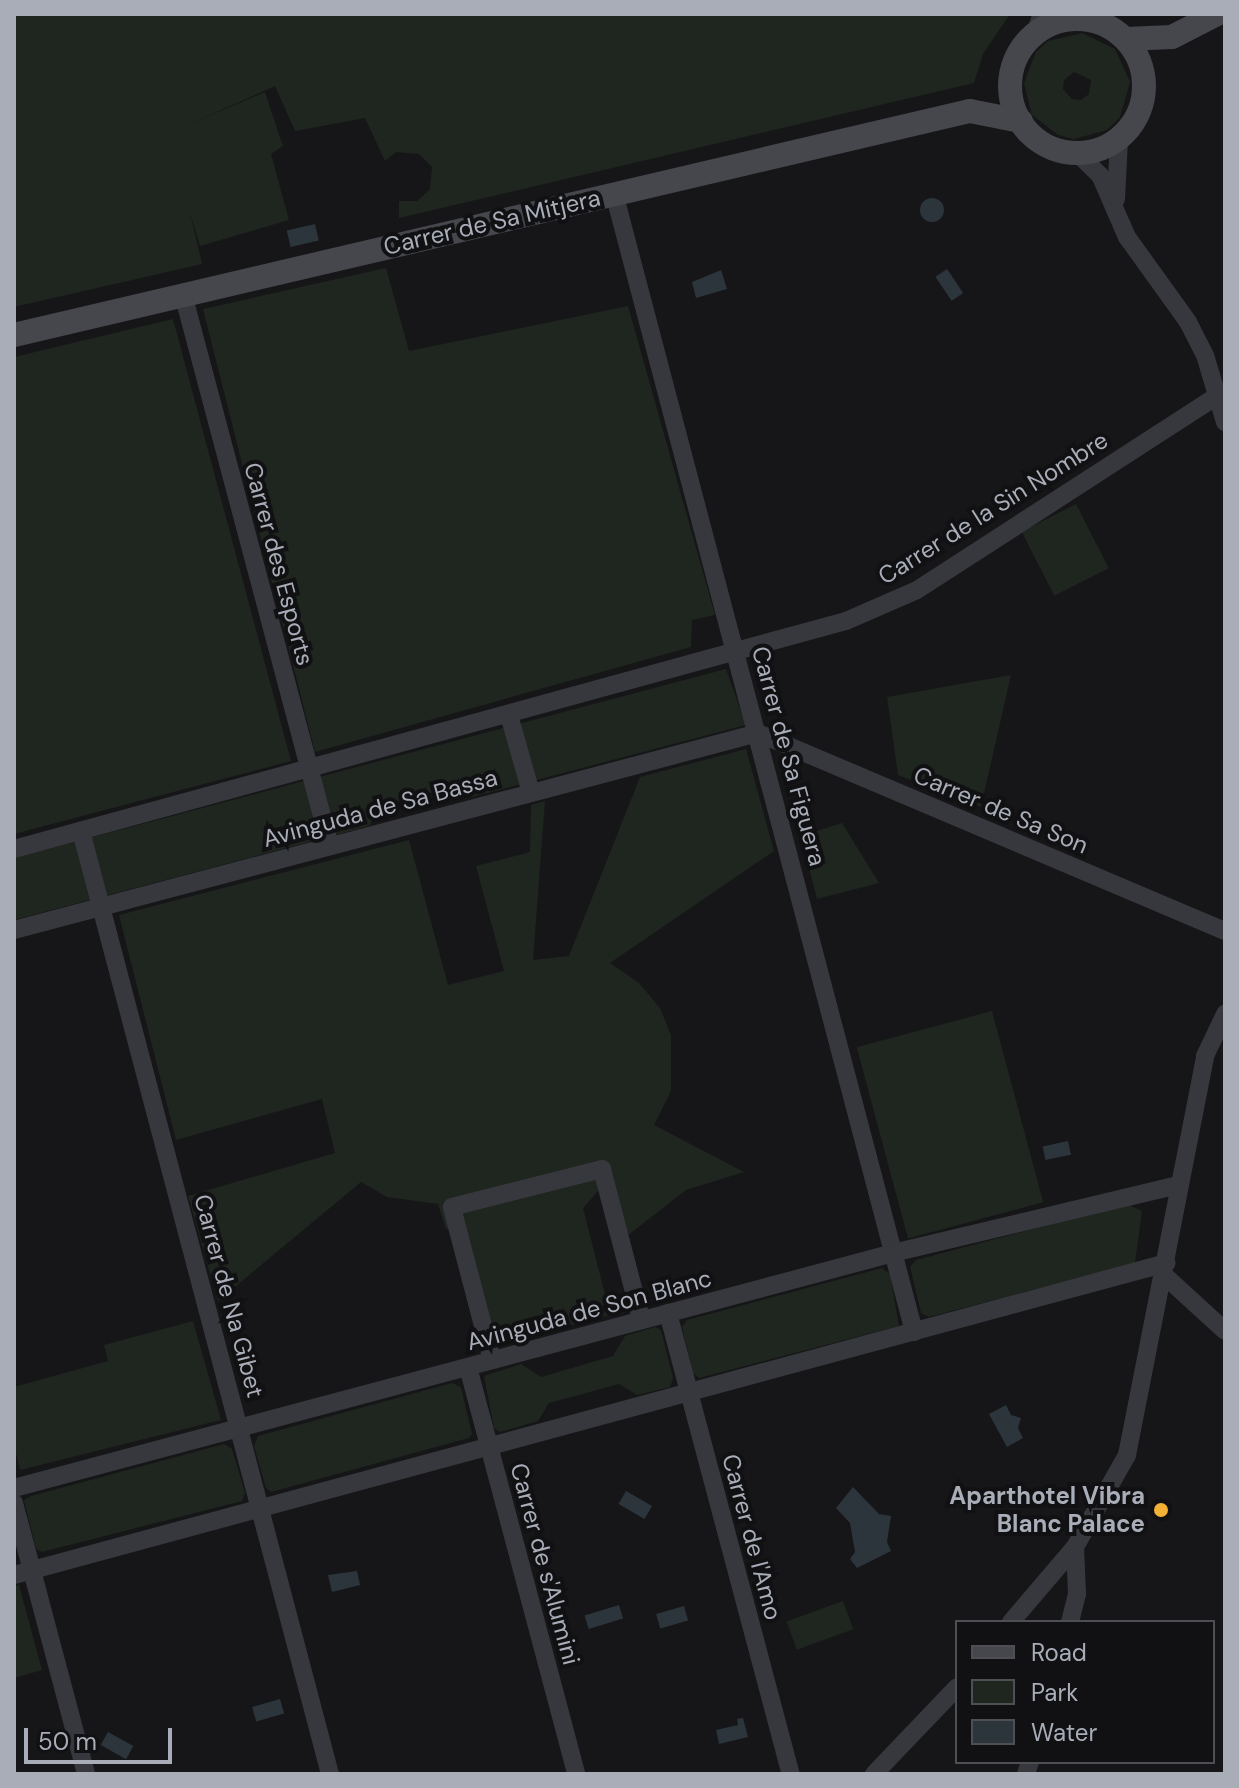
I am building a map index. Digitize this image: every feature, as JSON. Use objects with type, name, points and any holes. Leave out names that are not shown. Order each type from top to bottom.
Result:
[{"type":"street","points":[[1217,14],[1172,37],[1126,39],[1086,17],[1038,24],[1011,73],[1012,102],[1021,121],[1038,140],[1077,153],[1100,175],[1116,202],[1127,237],[1188,322],[1218,395],[1225,422]]},
{"type":"street","points":[[1077,153],[1119,139],[1135,122],[1145,77],[1172,37]]},
{"type":"street","points":[[1126,39],[1145,77]]},
{"type":"street","name":"Carrer de Sa Mitjera","points":[[970,111],[1011,73]]},
{"type":"street","name":"Carrer de Sa Mitjera","points":[[14,335],[970,111],[1021,121]]},
{"type":"street","points":[[1116,202],[1119,139]]},
{"type":"street","name":"Carrer de Sa Figuera","points":[[614,193],[897,1252],[914,1332]]},
{"type":"street","name":"Carrer des Esports","points":[[183,294],[330,846]]},
{"type":"street","name":"Carrer de la Sin Nombre","points":[[737,654],[846,621],[917,590],[1218,395]]},
{"type":"street","points":[[14,849],[737,654]]},
{"type":"street","points":[[509,715],[531,793]]},
{"type":"street","name":"Avinguda de Sa Bassa","points":[[14,930],[758,733]]},
{"type":"street","name":"Carrer de Sa Son","points":[[758,733],[1225,931]]},
{"type":"street","name":"Carrer de Na Gibet","points":[[81,831],[330,1774]]},
{"type":"street","points":[[1013,1620],[1075,1547],[1110,1491],[1135,1430],[1166,1270],[1178,1185],[1205,1056],[1225,1014]]},
{"type":"street","points":[[492,1360],[452,1207],[602,1169],[641,1319]]},
{"type":"street","name":"Avinguda de Son Blanc","points":[[14,1488],[897,1252],[1178,1185]]},
{"type":"street","points":[[1166,1270],[1225,1331]]},
{"type":"street","points":[[23,1572],[914,1332],[1166,1270]]},
{"type":"street","name":"Carrer de l'Amo","points":[[668,1313],[791,1774]]},
{"type":"street","name":"Carrer de s'Alumini","points":[[468,1367],[576,1774]]},
{"type":"street","points":[[14,1503],[23,1572],[86,1774]]},
{"type":"street","points":[[1070,1620],[1077,1594],[1075,1547]]},
{"type":"street","points":[[874,1774],[955,1689]]},
{"type":"green space","points":[[14,14],[1010,14],[983,54],[974,83],[399,218],[399,201],[417,201],[430,189],[432,167],[419,154],[396,152],[385,161],[365,118],[295,131],[275,86],[190,124],[265,92],[283,146],[271,154],[289,220],[200,246],[190,213],[202,264],[14,307]]},
{"type":"green space","points":[[1082,33],[1115,49],[1130,82],[1120,117],[1107,130],[1074,139],[1058,135],[1032,115],[1024,83],[1036,52],[1048,41]],"holes":[[[1074,72],[1091,80],[1089,94],[1081,100],[1072,99],[1063,89],[1064,80]]]},
{"type":"green space","points":[[386,268],[409,351],[628,306],[715,615],[692,620],[691,647],[315,752],[203,309]]},
{"type":"green space","points":[[173,319],[291,761],[14,834],[14,357]]},
{"type":"green space","points":[[1076,504],[1109,568],[1054,596],[1022,532]]},
{"type":"green space","points":[[726,669],[746,725],[472,797],[456,787],[381,805],[369,826],[14,920],[14,858]]},
{"type":"green space","points":[[1011,675],[981,807],[898,775],[887,697]]},
{"type":"green space","points":[[746,749],[774,851],[610,963],[639,983],[660,1008],[671,1035],[671,1091],[654,1125],[744,1172],[686,1190],[627,1236],[600,1189],[583,1208],[605,1294],[630,1302],[631,1309],[495,1346],[464,1228],[446,1229],[438,1204],[387,1197],[361,1182],[218,1301],[188,1196],[335,1153],[322,1099],[176,1140],[119,915],[409,840],[448,985],[504,971],[476,866],[530,852],[531,805],[545,801],[533,960],[569,956],[640,777]]},
{"type":"green space","points":[[842,823],[879,883],[817,899],[801,836]]},
{"type":"green space","points":[[992,1011],[1043,1202],[908,1238],[857,1047]]},
{"type":"green space","points":[[1127,1204],[1142,1211],[1135,1263],[929,1317],[921,1313],[910,1267],[916,1260]]},
{"type":"green space","points":[[882,1268],[890,1274],[899,1326],[699,1378],[693,1373],[682,1327],[687,1320]]},
{"type":"green space","points":[[193,1321],[221,1420],[20,1470],[14,1445],[14,1387],[108,1361],[104,1345]]},
{"type":"green space","points":[[655,1327],[661,1330],[673,1378],[670,1387],[637,1395],[619,1384],[549,1403],[538,1421],[500,1432],[494,1428],[484,1376],[521,1364],[541,1377],[613,1356],[625,1336]]},
{"type":"green space","points":[[452,1383],[461,1387],[472,1434],[469,1438],[271,1492],[266,1488],[254,1446],[258,1436]]},
{"type":"green space","points":[[224,1444],[232,1449],[245,1493],[242,1501],[42,1552],[36,1549],[24,1500],[31,1496]]},
{"type":"green space","points":[[19,1585],[42,1670],[14,1678],[14,1586]]},
{"type":"green space","points":[[843,1601],[853,1629],[797,1650],[787,1622]]},
{"type":"water","points":[[932,198],[943,205],[944,210],[937,221],[932,222],[921,215],[920,210],[927,199]]},
{"type":"water","points":[[315,224],[319,241],[291,247],[287,231]]},
{"type":"water","points":[[947,269],[963,293],[952,301],[935,277]]},
{"type":"water","points":[[721,270],[727,289],[696,298],[692,282]]},
{"type":"water","points":[[1068,1141],[1071,1155],[1045,1160],[1043,1146]]},
{"type":"water","points":[[1006,1405],[1011,1415],[1021,1418],[1018,1428],[1023,1438],[1007,1447],[989,1414]]},
{"type":"water","points":[[853,1487],[879,1514],[891,1516],[887,1542],[891,1551],[857,1568],[850,1559],[855,1552],[850,1523],[836,1508]]},
{"type":"water","points":[[626,1491],[652,1506],[644,1519],[618,1504]]},
{"type":"water","points":[[357,1571],[360,1585],[332,1592],[328,1575]]},
{"type":"water","points":[[619,1605],[623,1618],[589,1629],[585,1616]]},
{"type":"water","points":[[684,1606],[688,1620],[660,1628],[656,1614]]},
{"type":"water","points":[[280,1699],[284,1713],[256,1721],[252,1707]]},
{"type":"water","points":[[743,1718],[748,1737],[719,1744],[716,1730],[738,1725],[737,1719]]},
{"type":"water","points":[[108,1732],[133,1746],[126,1759],[101,1745]]},
{"type":"place","name":"Aparthotel Vibra Blanc Palace","points":[[1161,1510]]}]
